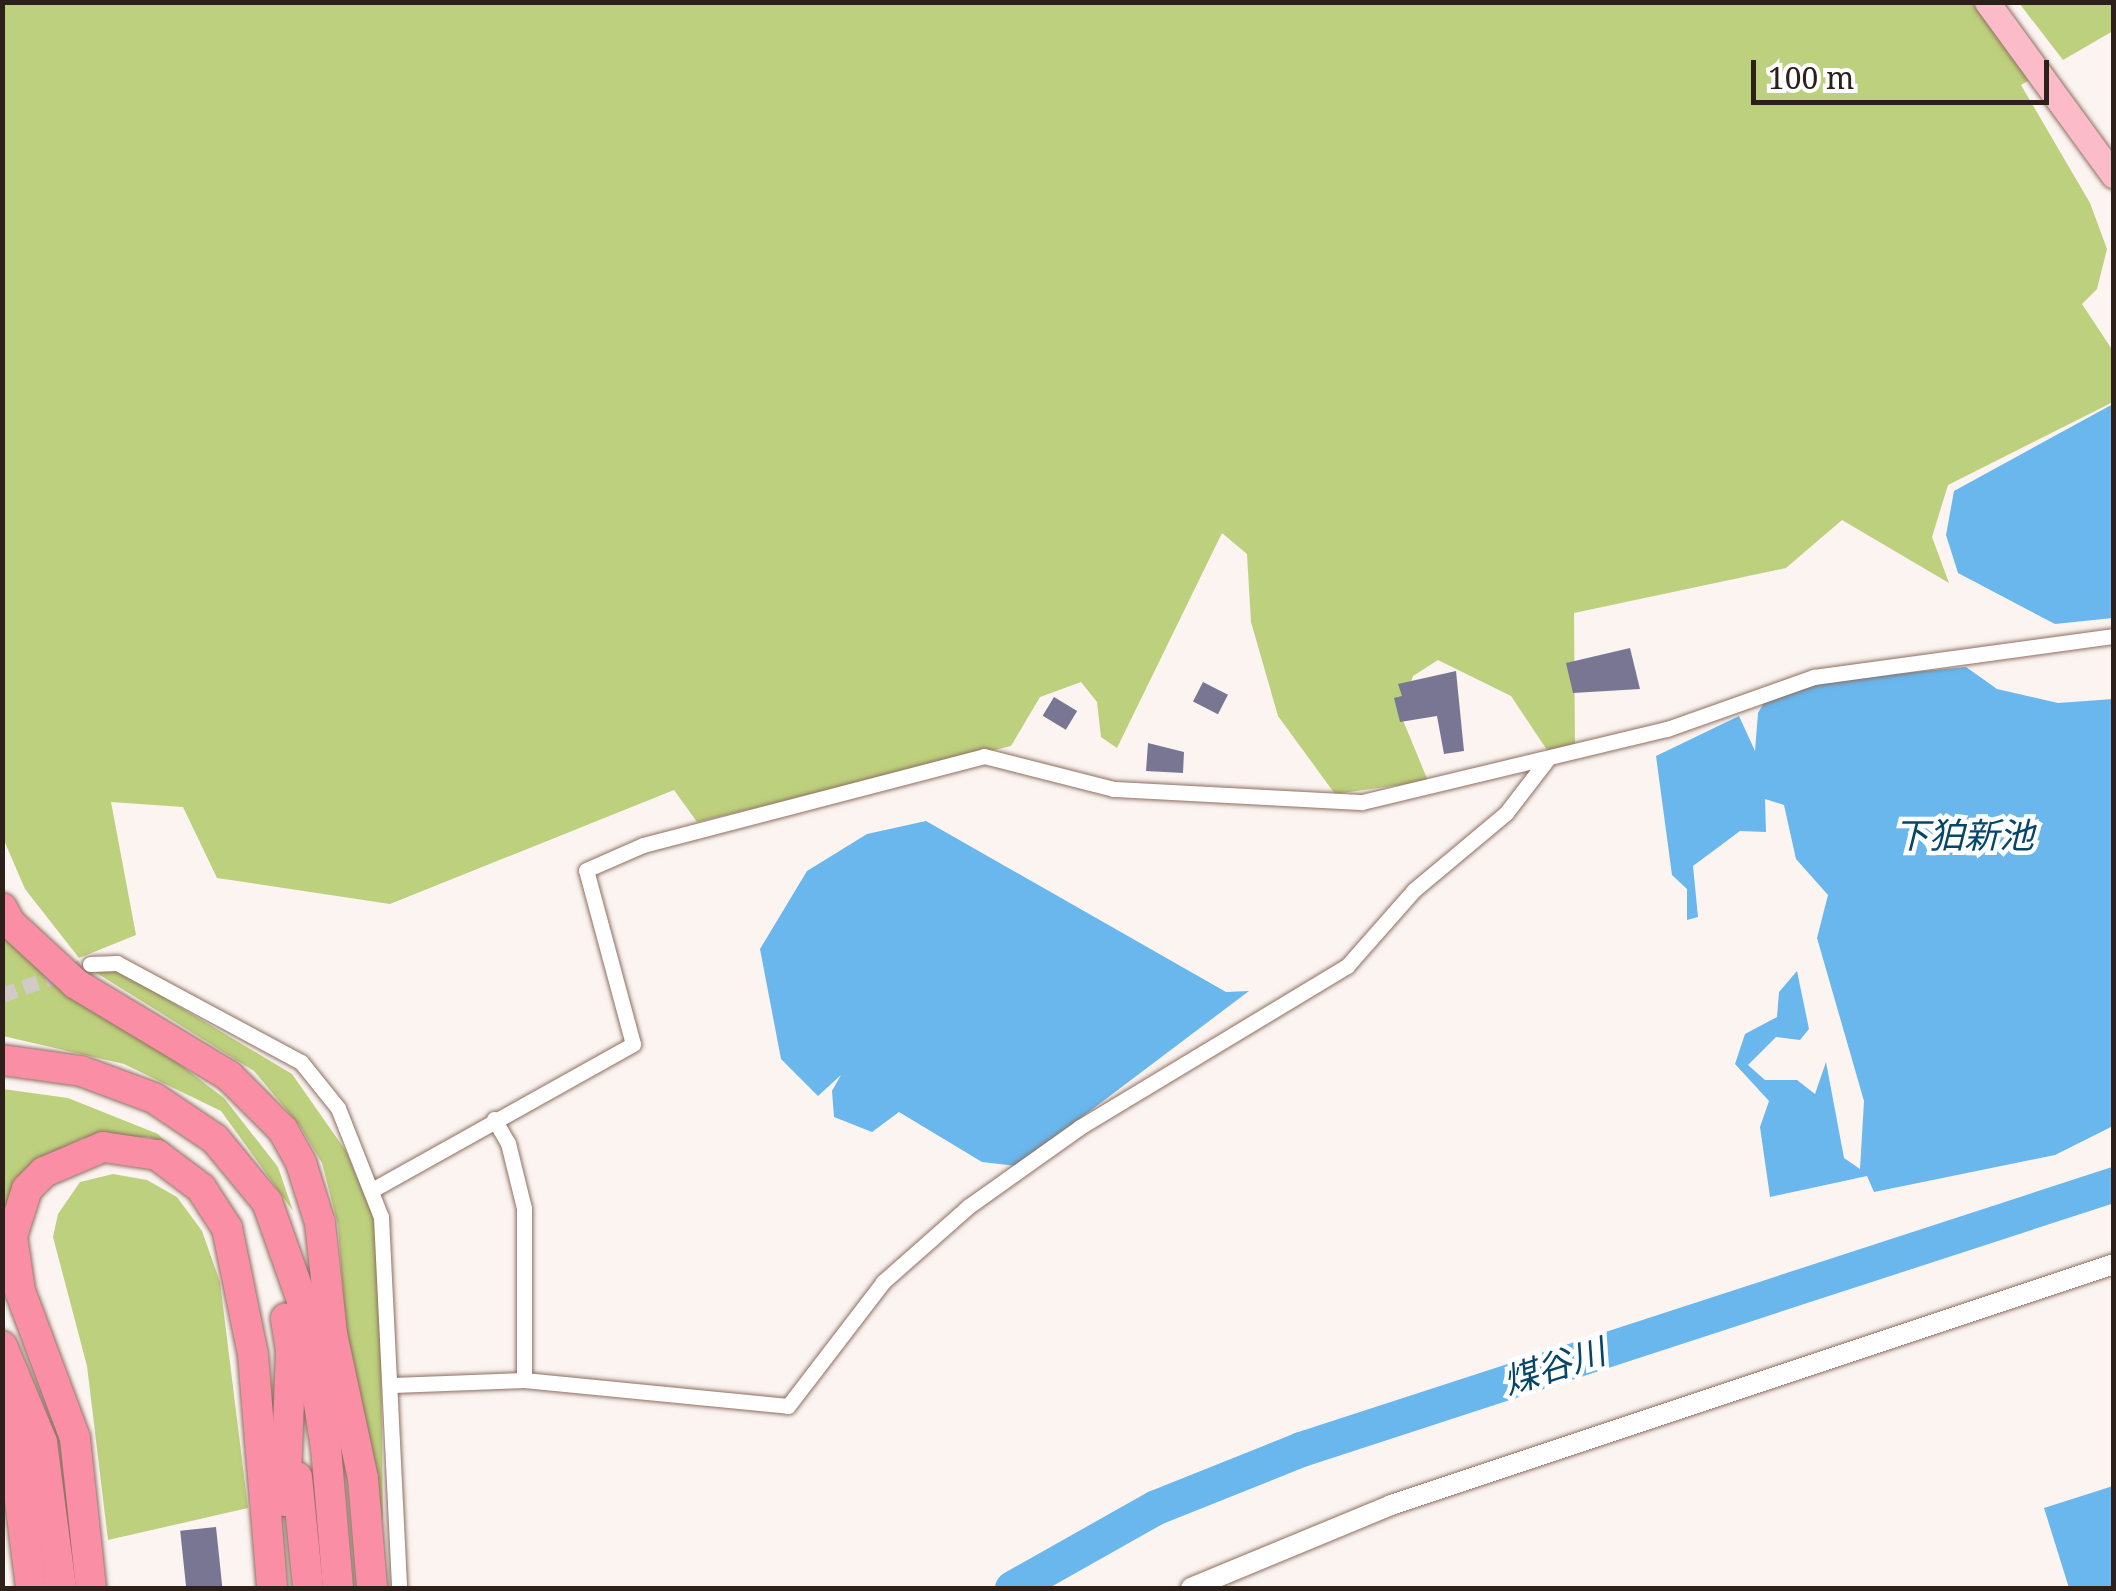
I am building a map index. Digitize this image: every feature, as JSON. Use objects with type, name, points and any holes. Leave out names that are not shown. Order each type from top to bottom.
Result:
[{"type":"highway","points":[[2,908],[10,924],[76,984],[229,1076],[283,1130],[312,1190],[308,1588]]},
{"type":"highway","points":[[2,1060],[127,1084],[215,1139],[268,1202],[288,1247],[311,1346],[354,1588]]},
{"type":"highway","points":[[2,1078],[64,1086],[130,1105],[203,1152],[259,1225],[283,1301],[311,1346],[363,1478],[372,1588]]},
{"type":"highway","points":[[91,1588],[76,1438],[20,1291],[13,1250],[17,1211],[27,1190],[62,1160],[103,1147],[157,1155],[200,1188],[237,1256],[253,1355],[272,1588]]},
{"type":"highway","points":[[2,1346],[42,1442],[62,1588]]},
{"type":"highway","points":[[292,1588],[283,1467],[311,1346]]},
{"type":"highway","points":[[311,1346],[323,1588]]},
{"type":"highway","points":[[311,1346],[338,1588]]},
{"type":"highway","points":[[11,1372],[31,1588]]},
{"type":"highway","points":[[11,1372],[46,1588]]},
{"type":"highway","points":[[59,1390],[77,1588]]},
{"type":"highway","points":[[2,1487],[15,1588]]},
{"type":"main road","points":[[1987,2],[2114,176]]},
{"type":"street","points":[[372,1190],[633,1044],[586,870],[643,845],[984,756],[1112,789],[1362,802],[1506,765],[1546,762],[1814,677],[2114,636]]},
{"type":"street","points":[[393,1385],[524,1380],[788,1406],[882,1282],[969,1206],[1080,1127],[1348,966],[1414,890],[1506,812],[1546,762]]},
{"type":"street","points":[[90,964],[118,963],[301,1062],[338,1108],[381,1217],[393,1385],[399,1588]]},
{"type":"street","points":[[494,1119],[508,1143],[524,1208],[524,1380]]},
{"type":"street","points":[[1191,1588],[1391,1505],[2114,1264]]},
{"type":"green space","points":[[2,3],[1972,3],[2031,79],[2021,85],[2090,203],[2107,249],[2097,289],[2082,304],[2113,351],[2113,402],[1948,485],[1932,537],[1949,583],[1842,520],[1786,568],[1574,613],[1575,745],[1551,756],[1511,696],[1438,660],[1413,676],[1400,713],[1428,781],[1335,794],[1278,716],[1251,622],[1247,554],[1222,533],[1117,748],[1101,737],[1097,702],[1081,682],[1040,697],[1011,746],[697,822],[674,790],[390,904],[217,878],[183,807],[111,802],[136,935],[79,958],[25,889],[3,838]]},
{"type":"green space","points":[[2019,3],[2113,3],[2113,31],[2063,60]]},
{"type":"green space","points":[[2,929],[224,1098],[278,1167],[293,1211],[221,1111],[124,1064],[3,1036]]},
{"type":"green space","points":[[118,970],[292,1074],[346,1151],[372,1212],[380,1262],[383,1521],[346,1332],[338,1225],[322,1163],[300,1126],[254,1071],[95,972]]},
{"type":"green space","points":[[3,1089],[68,1098],[158,1134],[174,1150],[149,1137],[83,1138],[35,1161],[3,1220]]},
{"type":"green space","points":[[113,1174],[147,1180],[177,1197],[202,1231],[220,1282],[248,1508],[108,1540],[87,1366],[53,1237],[58,1214],[80,1182]]},
{"type":"water","points":[[2113,404],[2113,618],[2055,624],[1958,573],[1946,535],[1954,491]]},
{"type":"water","name":"下狛新池","points":[[1966,667],[1997,689],[2058,703],[2113,699],[2113,1126],[2055,1155],[1874,1192],[1867,1176],[1770,1197],[1760,1127],[1769,1101],[1735,1064],[1745,1034],[1777,1017],[1779,992],[1797,971],[1809,1029],[1800,1040],[1776,1037],[1748,1065],[1765,1080],[1797,1080],[1815,1094],[1826,1062],[1844,1158],[1860,1169],[1864,1101],[1817,938],[1828,895],[1796,859],[1784,805],[1765,799],[1766,832],[1740,831],[1693,866],[1698,917],[1687,920],[1687,889],[1672,875],[1656,756],[1739,716],[1755,751],[1758,713],[1767,698],[1820,681]]},
{"type":"water","points":[[926,821],[1226,992],[1249,991],[1017,1166],[982,1162],[899,1112],[872,1132],[834,1117],[832,1091],[841,1075],[818,1096],[781,1059],[760,949],[807,871],[867,834]]},
{"type":"water","points":[[2113,1486],[2113,1588],[2069,1588],[2044,1508]]},
{"type":"building","points":[[1630,648],[1640,689],[1573,693],[1566,663]]},
{"type":"building","points":[[1456,671],[1464,751],[1444,754],[1437,716],[1400,722],[1394,698],[1402,696],[1398,684]]},
{"type":"building","points":[[1203,682],[1228,695],[1218,714],[1193,702]]},
{"type":"building","points":[[1054,697],[1077,711],[1066,730],[1043,716]]},
{"type":"building","points":[[1148,743],[1184,752],[1183,773],[1146,771]]},
{"type":"building","points":[[216,1527],[222,1588],[186,1588],[180,1531]]},
{"type":"waterway","name":"煤谷川","points":[[1012,1588],[1156,1507],[1301,1449],[2114,1184]]},
{"type":"tunnel","points":[[2,995],[90,964]]}]
